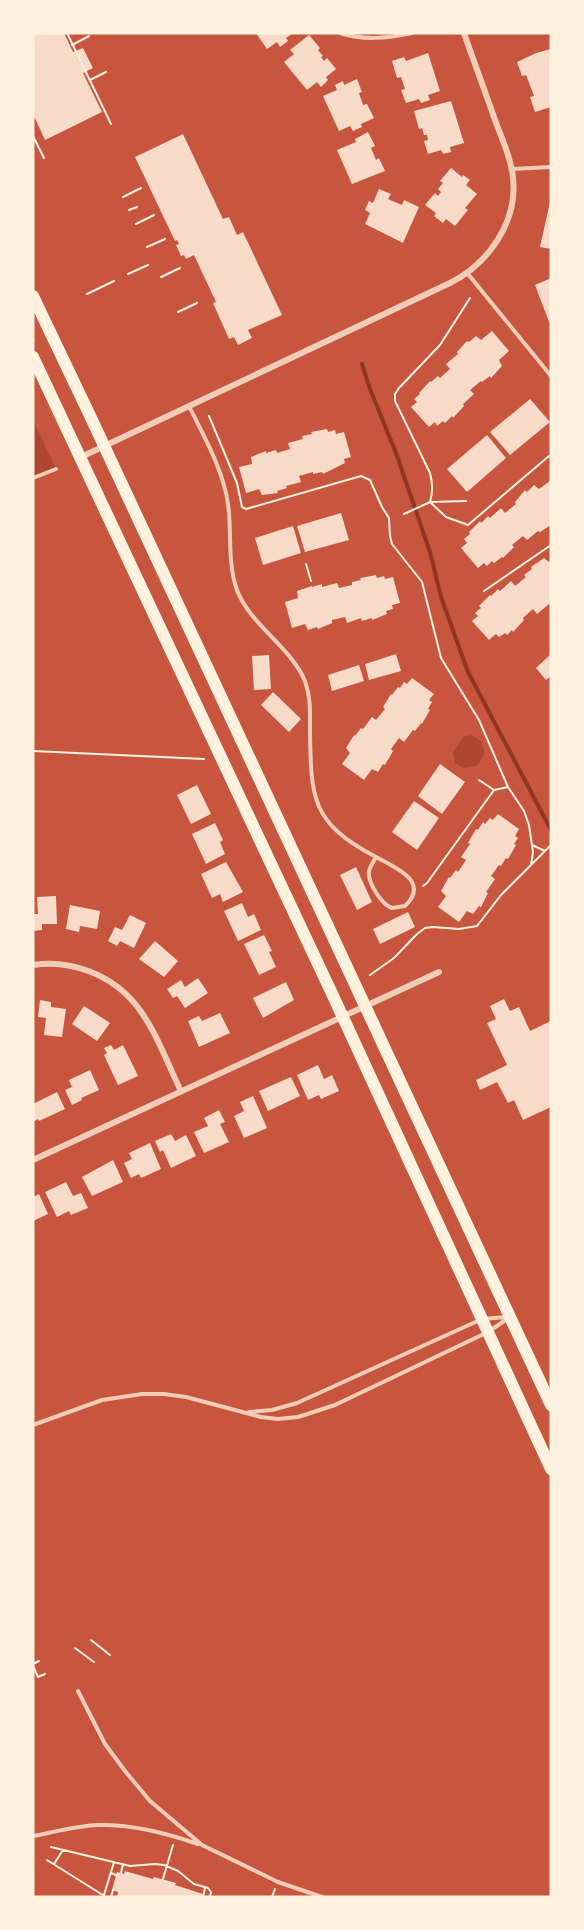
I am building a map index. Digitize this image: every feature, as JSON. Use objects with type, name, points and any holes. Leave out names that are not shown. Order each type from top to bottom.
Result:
[{"type":"main road","points":[[33,296],[551,1405]]},
{"type":"main road","points":[[33,357],[342,1016],[551,1469]]},
{"type":"street","points":[[81,457],[468,274],[485,258],[505,225],[510,209],[513,192],[511,169],[464,33]]},
{"type":"street","points":[[33,965],[63,964],[84,969],[119,988],[136,1004],[148,1023],[181,1091]]},
{"type":"street","points":[[33,1160],[439,972]]},
{"type":"lane","points":[[340,33],[351,37],[376,38],[412,33]]},
{"type":"lane","points":[[511,169],[551,167]]},
{"type":"lane","points":[[468,274],[551,376]]},
{"type":"lane","points":[[189,406],[217,465],[226,492],[233,570],[238,591],[251,614],[301,674],[309,694],[311,776],[317,806],[332,827],[350,842],[409,876],[414,889],[405,906],[392,909],[381,903],[369,872],[376,857]]},
{"type":"lane","points":[[33,478],[56,469]]},
{"type":"lane","points":[[243,1412],[272,1410],[297,1403],[482,1319],[510,1316]]},
{"type":"lane","points":[[33,1425],[93,1403],[121,1396],[142,1394],[186,1397],[278,1419],[317,1412],[488,1332],[510,1316]]},
{"type":"lane","points":[[78,1691],[105,1744],[125,1771],[150,1801],[202,1845]]},
{"type":"lane","points":[[33,1836],[76,1827],[121,1826],[160,1832],[202,1845],[278,1882],[322,1897]]},
{"type":"path","points":[[67,33],[111,124]]},
{"type":"path","points":[[72,45],[89,36]]},
{"type":"path","points":[[90,80],[106,72]]},
{"type":"path","points":[[33,136],[44,158]]},
{"type":"path","points":[[123,197],[141,188]]},
{"type":"path","points":[[129,210],[137,207]]},
{"type":"path","points":[[136,224],[154,215]]},
{"type":"path","points":[[147,247],[165,239]]},
{"type":"path","points":[[128,274],[148,265]]},
{"type":"path","points":[[161,277],[180,268]]},
{"type":"path","points":[[87,294],[114,281]]},
{"type":"path","points":[[430,502],[433,490],[430,473],[395,401],[395,394],[444,340],[470,298]]},
{"type":"path","points":[[178,312],[197,303]]},
{"type":"path","points":[[208,416],[237,483],[243,507],[246,509],[361,476],[370,480],[389,518],[392,544],[422,582],[441,658],[479,720],[508,787],[524,811],[532,845],[531,865]]},
{"type":"path","points":[[430,502],[446,517],[468,525],[549,456]]},
{"type":"path","points":[[404,514],[430,502],[466,501]]},
{"type":"path","points":[[484,591],[551,545]]},
{"type":"path","points":[[306,564],[311,581]]},
{"type":"path","points":[[33,751],[204,759]]},
{"type":"path","points":[[479,780],[494,790]]},
{"type":"path","points":[[422,886],[427,883],[494,790],[508,787]]},
{"type":"path","points":[[532,845],[546,850]]},
{"type":"path","points":[[370,975],[394,958],[425,928],[459,929],[477,926],[501,895],[551,845]]},
{"type":"path","points":[[91,1640],[110,1655]]},
{"type":"path","points":[[75,1648],[94,1662]]},
{"type":"path","points":[[39,1661],[33,1665],[38,1677],[45,1674]]},
{"type":"path","points":[[163,1879],[174,1842]]},
{"type":"path","points":[[51,1847],[134,1866],[155,1864],[167,1866],[178,1871],[194,1884],[205,1887],[211,1892],[210,1897]]},
{"type":"path","points":[[63,1850],[50,1862],[105,1896],[114,1862]]},
{"type":"path","points":[[121,1873],[123,1864]]},
{"type":"path","points":[[111,1873],[116,1875]]},
{"type":"path","points":[[203,1897],[205,1887]]},
{"type":"path","points":[[272,1897],[275,1888]]},
{"type":"path","points":[[111,1897],[113,1890]]},
{"type":"shaded area","points":[[33,420],[56,469],[33,478]]},
{"type":"shaded area","points":[[472,735],[481,741],[485,754],[476,766],[463,768],[455,763],[453,753],[463,737]]},
{"type":"building","points":[[33,33],[64,33],[73,52],[83,48],[93,68],[83,73],[102,112],[45,140],[33,114]]},
{"type":"building","points":[[256,33],[293,33],[280,47],[277,42],[267,49]]},
{"type":"building","points":[[309,35],[320,48],[318,50],[324,61],[327,58],[336,69],[326,77],[328,80],[321,87],[317,82],[307,90],[284,62],[294,54],[290,50]]},
{"type":"building","points":[[551,49],[551,107],[535,112],[530,97],[534,96],[526,75],[522,76],[517,62]]},
{"type":"building","points":[[428,53],[440,91],[428,95],[430,100],[421,103],[419,99],[406,103],[401,90],[405,89],[401,77],[397,78],[392,61],[404,57],[406,61]]},
{"type":"building","points":[[357,79],[362,92],[359,93],[363,105],[367,104],[374,118],[353,131],[350,126],[339,131],[323,96],[337,90],[335,85],[343,81],[344,85]]},
{"type":"building","points":[[451,101],[464,143],[450,147],[451,152],[443,154],[441,150],[428,154],[424,141],[428,140],[427,135],[424,135],[422,128],[419,129],[414,111]]},
{"type":"building","points":[[368,132],[375,146],[371,148],[376,160],[379,158],[385,171],[352,184],[337,150],[356,142],[355,139]]},
{"type":"building","points":[[183,134],[223,219],[229,217],[237,235],[243,232],[282,315],[248,330],[252,338],[238,345],[234,337],[229,339],[213,303],[216,302],[194,255],[186,259],[184,255],[181,256],[176,245],[179,244],[177,240],[175,241],[135,157]]},
{"type":"building","points":[[451,168],[470,180],[466,185],[477,194],[465,208],[468,210],[455,226],[446,219],[443,223],[434,216],[436,213],[425,205],[435,193],[438,196],[441,192],[438,189],[443,183],[440,181]]},
{"type":"building","points":[[379,189],[391,194],[388,199],[402,205],[404,200],[419,207],[403,243],[365,224],[370,213],[365,210],[369,201],[373,203]]},
{"type":"building","points":[[551,202],[551,249],[540,247]]},
{"type":"building","points":[[550,275],[551,327],[535,285],[549,279]]},
{"type":"building","points":[[492,331],[509,351],[499,360],[502,366],[491,378],[490,376],[481,381],[470,390],[474,394],[453,418],[452,416],[445,423],[443,421],[437,426],[435,422],[429,427],[411,407],[417,402],[414,399],[430,381],[438,376],[440,378],[450,369],[446,364],[458,354],[457,352],[467,341],[469,342],[476,336],[481,340]]},
{"type":"building","points":[[530,399],[550,422],[510,455],[490,432]]},
{"type":"building","points":[[327,429],[328,432],[335,430],[336,434],[344,432],[351,457],[344,459],[345,463],[323,474],[322,472],[313,474],[313,472],[299,476],[301,482],[286,486],[287,488],[277,491],[278,493],[262,495],[259,489],[246,493],[239,467],[252,464],[251,457],[266,451],[266,453],[276,450],[277,453],[290,449],[288,443],[303,439],[302,436],[312,434],[311,432]]},
{"type":"building","points":[[487,435],[506,458],[467,492],[447,469]]},
{"type":"building","points":[[550,481],[551,525],[538,531],[527,540],[523,536],[512,545],[514,547],[503,558],[494,563],[492,561],[487,566],[484,563],[478,568],[461,548],[467,543],[464,539],[470,534],[469,532],[480,521],[481,523],[488,516],[490,518],[501,508],[505,513],[516,504],[515,502],[525,490],[527,492],[534,485],[539,489]]},
{"type":"building","points":[[341,513],[349,540],[305,552],[297,526]]},
{"type":"building","points":[[293,526],[301,553],[263,565],[255,538]]},
{"type":"building","points":[[544,558],[549,562],[551,560],[551,606],[549,604],[537,614],[533,609],[513,632],[512,630],[507,635],[505,633],[499,637],[496,634],[489,640],[472,621],[478,616],[475,613],[481,608],[479,606],[490,595],[498,589],[500,591],[511,581],[515,586],[526,577],[524,575],[532,569],[531,567]]},
{"type":"building","points":[[376,575],[377,578],[384,576],[385,579],[393,577],[400,603],[392,605],[393,609],[386,611],[387,614],[372,620],[372,618],[362,621],[361,618],[347,623],[345,617],[332,620],[332,623],[318,629],[317,627],[308,630],[305,624],[292,628],[285,602],[298,598],[297,591],[322,584],[322,587],[337,583],[339,588],[352,585],[352,582],[361,580],[360,578]]},
{"type":"building","points":[[396,654],[401,671],[369,680],[365,664]]},
{"type":"building","points":[[551,654],[551,676],[546,680],[536,668]]},
{"type":"building","points":[[269,655],[271,689],[254,690],[252,656]]},
{"type":"building","points":[[359,665],[364,681],[332,691],[328,675]]},
{"type":"building","points":[[412,678],[434,694],[429,700],[432,702],[428,709],[430,710],[422,724],[415,731],[413,730],[404,742],[399,738],[391,749],[393,751],[385,765],[383,764],[378,772],[372,769],[364,780],[342,764],[350,753],[346,748],[354,735],[361,728],[363,729],[372,717],[376,720],[385,709],[383,707],[391,694]]},
{"type":"building","points":[[273,692],[301,719],[289,732],[261,705]]},
{"type":"building","points":[[440,764],[465,782],[442,814],[418,796]]},
{"type":"building","points":[[197,785],[211,814],[191,824],[177,795]]},
{"type":"building","points":[[414,801],[439,818],[417,850],[392,832]]},
{"type":"building","points":[[498,814],[519,829],[515,836],[518,838],[514,844],[516,845],[508,859],[506,858],[501,866],[499,865],[491,876],[495,879],[486,892],[488,893],[481,907],[479,906],[473,914],[467,911],[459,922],[438,907],[446,896],[441,891],[449,877],[456,870],[458,872],[466,860],[461,857],[476,829],[478,830],[483,822],[485,824],[490,818],[493,820]]},
{"type":"building","points":[[215,823],[223,840],[220,842],[225,854],[206,864],[192,834]]},
{"type":"building","points":[[226,862],[243,892],[223,902],[220,894],[212,898],[201,874]]},
{"type":"building","points":[[356,867],[372,902],[357,910],[340,875]]},
{"type":"building","points":[[56,896],[57,924],[42,924],[42,930],[33,931],[33,914],[38,914],[37,897]]},
{"type":"building","points":[[242,903],[248,917],[254,914],[261,930],[238,941],[224,911]]},
{"type":"building","points":[[70,905],[100,911],[97,929],[80,926],[79,932],[66,929]]},
{"type":"building","points":[[408,912],[415,927],[380,944],[373,929]]},
{"type":"building","points":[[130,915],[146,923],[134,948],[120,941],[117,946],[108,941],[115,927],[122,930]]},
{"type":"building","points":[[264,935],[272,951],[269,952],[276,967],[259,975],[244,944]]},
{"type":"building","points":[[155,941],[178,961],[164,977],[139,959]]},
{"type":"building","points":[[198,978],[208,993],[185,1008],[177,996],[173,998],[167,989],[181,980],[185,987]]},
{"type":"building","points":[[286,982],[294,1000],[263,1018],[253,998]]},
{"type":"building","points":[[504,999],[510,1011],[519,1007],[530,1031],[551,1021],[551,1107],[523,1120],[514,1100],[508,1103],[497,1082],[480,1090],[476,1080],[507,1065],[487,1023],[496,1019],[490,1006]]},
{"type":"building","points":[[40,1000],[51,1002],[51,1007],[66,1009],[62,1037],[44,1035],[46,1018],[38,1017]]},
{"type":"building","points":[[84,1006],[110,1023],[97,1041],[72,1024]]},
{"type":"building","points":[[220,1013],[230,1033],[199,1047],[188,1021],[199,1016],[202,1021]]},
{"type":"building","points":[[111,1045],[114,1050],[123,1045],[138,1076],[118,1085],[104,1055],[107,1053],[104,1048]]},
{"type":"building","points":[[318,1065],[324,1079],[332,1075],[339,1091],[321,1099],[319,1095],[308,1100],[297,1075]]},
{"type":"building","points":[[90,1070],[99,1090],[72,1105],[65,1090],[72,1087],[69,1080]]},
{"type":"building","points":[[291,1077],[300,1096],[268,1111],[259,1091]]},
{"type":"building","points":[[57,1092],[65,1109],[33,1122],[33,1104]]},
{"type":"building","points":[[253,1096],[267,1128],[244,1138],[234,1116],[244,1111],[240,1102]]},
{"type":"building","points":[[219,1110],[225,1122],[220,1124],[229,1142],[204,1153],[194,1132],[208,1126],[204,1118]]},
{"type":"building","points":[[171,1134],[175,1141],[186,1135],[196,1156],[171,1168],[163,1150],[160,1152],[155,1141]]},
{"type":"building","points":[[150,1143],[161,1169],[141,1178],[139,1174],[131,1178],[124,1163],[132,1159],[129,1153]]},
{"type":"building","points":[[113,1160],[123,1182],[92,1196],[82,1177]]},
{"type":"building","points":[[66,1182],[73,1196],[81,1193],[88,1208],[71,1215],[69,1211],[57,1217],[45,1192]]},
{"type":"building","points":[[39,1194],[48,1214],[33,1221],[33,1197]]},
{"type":"building","points":[[125,1871],[176,1883],[175,1885],[203,1894],[202,1897],[117,1897],[118,1892],[112,1890],[117,1872],[124,1874]]},
{"type":"waterway","points":[[362,364],[396,453],[430,552],[441,597],[468,672],[551,830]]}]
